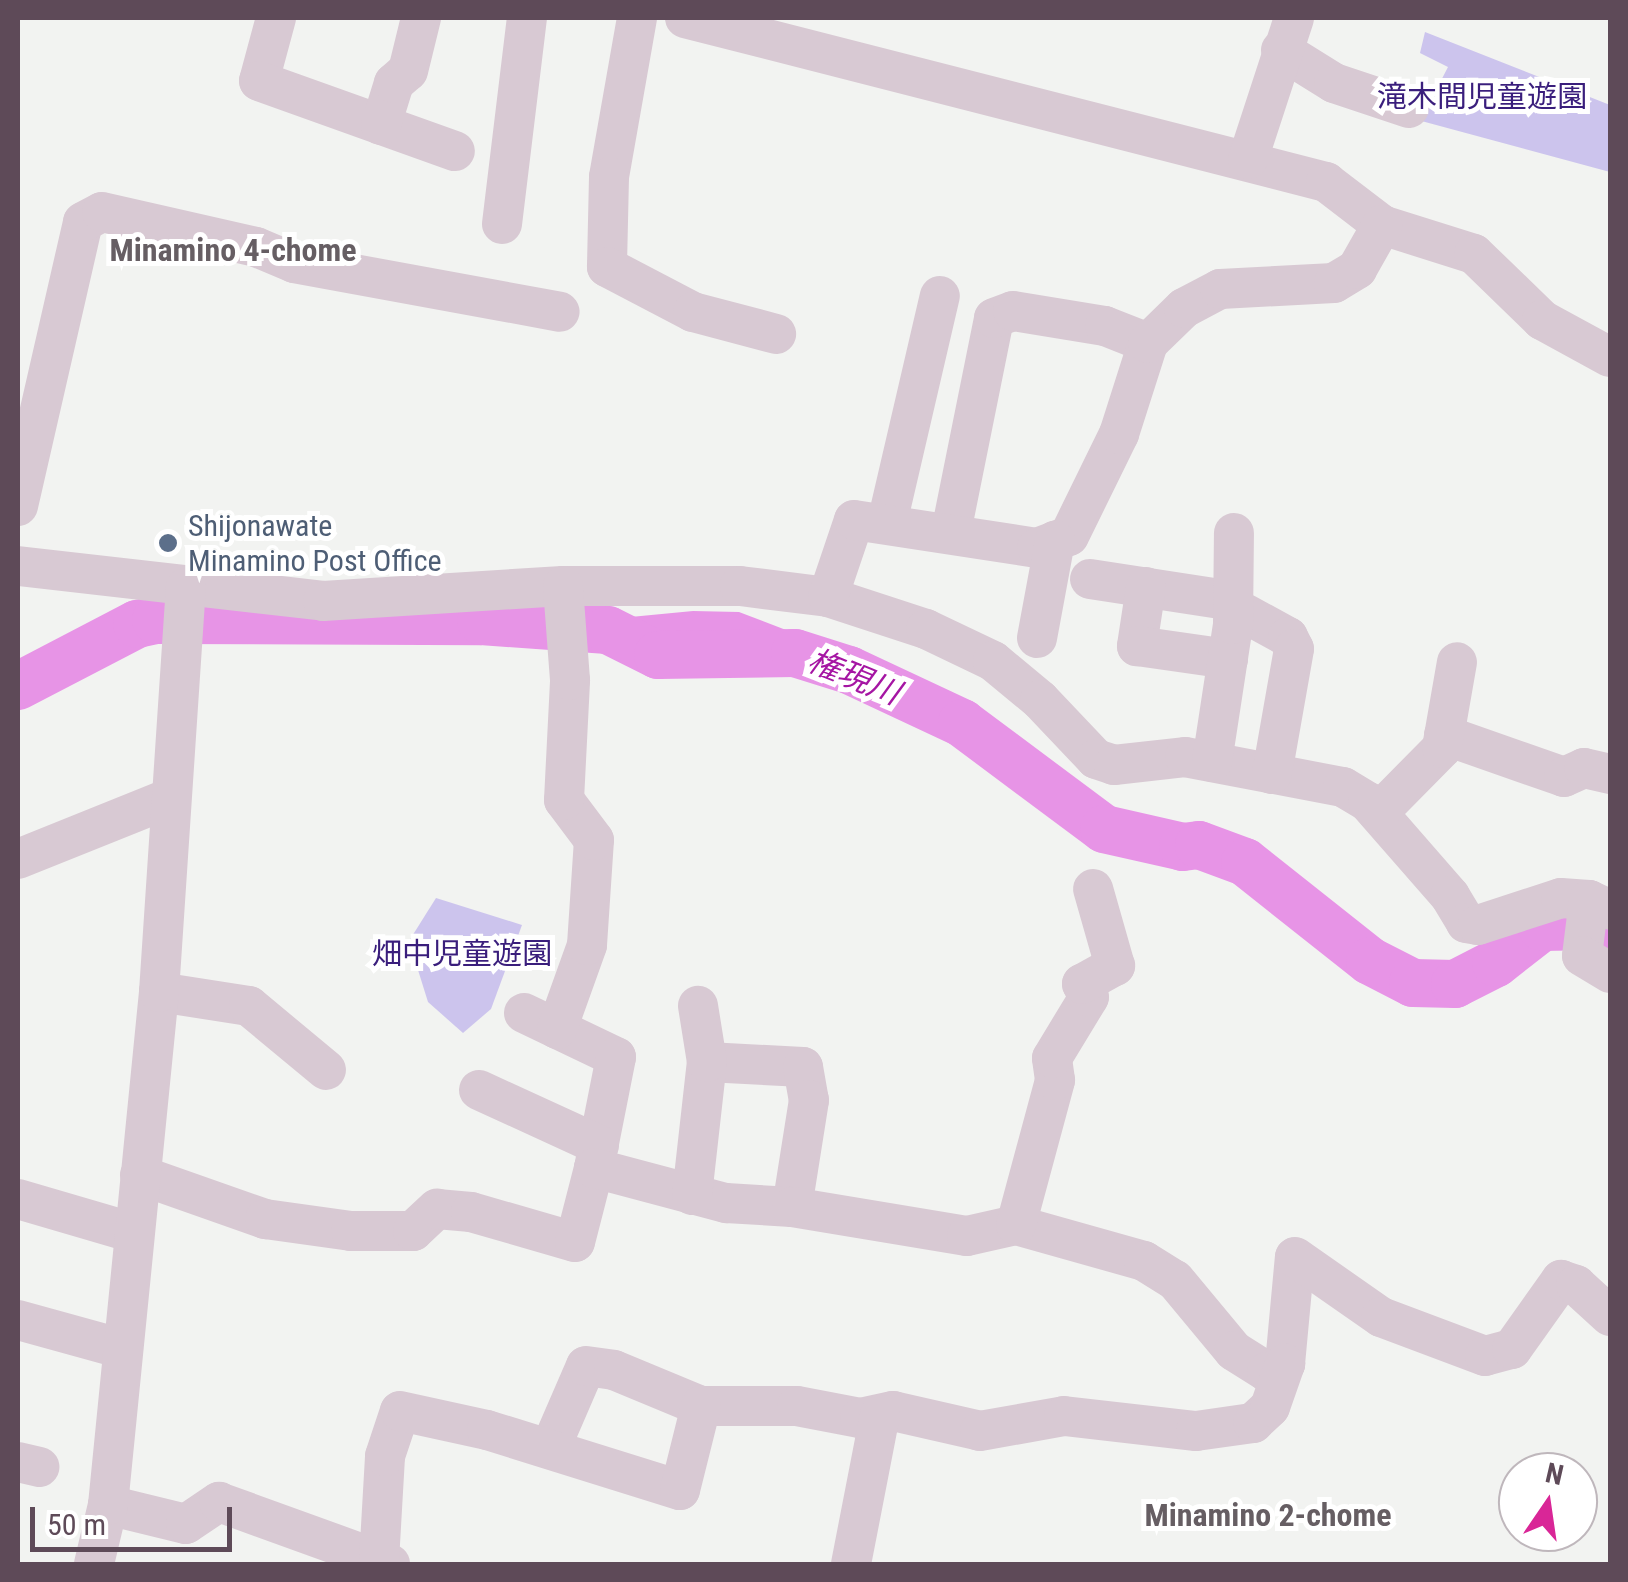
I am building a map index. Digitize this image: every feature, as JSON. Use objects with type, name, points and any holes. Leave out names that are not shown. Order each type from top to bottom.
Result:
[{"type":"street","points":[[276,18],[260,82],[455,152]]},
{"type":"street","points":[[381,125],[394,83],[408,71],[421,18]]},
{"type":"street","points":[[502,224],[527,18]]},
{"type":"street","points":[[637,18],[609,176],[607,268],[692,312],[776,334]]},
{"type":"street","points":[[685,18],[1248,158],[1326,182],[1382,225],[1474,254],[1542,320],[1610,357]]},
{"type":"street","points":[[1248,158],[1288,27]]},
{"type":"street","points":[[1288,27],[1334,83],[1409,108]]},
{"type":"street","points":[[18,506],[24,445],[83,222],[102,212],[256,247],[294,264],[560,312]]},
{"type":"street","points":[[828,598],[854,520],[1038,548],[1070,536],[1119,434],[1148,344],[1184,308],[1220,289],[1334,283],[1357,269],[1382,225]]},
{"type":"street","points":[[887,524],[940,296]]},
{"type":"street","points":[[951,532],[994,318],[1013,311],[1105,326],[1148,344]]},
{"type":"street","points":[[1212,762],[1240,608],[1234,533]]},
{"type":"street","points":[[1037,638],[1055,541]]},
{"type":"street","points":[[18,566],[184,611],[323,600],[565,613],[740,586],[828,598],[926,629],[992,662],[1040,700],[1096,759],[1114,765],[1185,757],[1343,787],[1378,813],[1450,896],[1466,923],[1478,925],[1561,898],[1592,918],[1582,956],[1610,973]]},
{"type":"street","points":[[1090,578],[1240,608],[1288,637],[1294,649],[1272,774]]},
{"type":"street","points":[[1146,587],[1137,646],[1228,659]]},
{"type":"street","points":[[94,1564],[108,1505],[159,992],[184,611]]},
{"type":"street","points":[[140,1175],[265,1219],[351,1231],[413,1231],[437,1209],[471,1212],[575,1242],[616,1057],[541,1021],[587,945],[594,840],[564,800],[570,680],[565,613]]},
{"type":"street","points":[[1378,813],[1442,748],[1457,662]]},
{"type":"street","points":[[1444,735],[1564,777],[1584,768],[1610,774]]},
{"type":"street","points":[[18,859],[170,798]]},
{"type":"street","points":[[1016,1225],[1055,1080],[1052,1058],[1088,997],[1082,984],[1115,966],[1093,889]]},
{"type":"street","points":[[159,992],[248,1006],[326,1070]]},
{"type":"street","points":[[692,1194],[707,1062],[698,1006]]},
{"type":"street","points":[[707,1062],[804,1067],[809,1100],[792,1206]]},
{"type":"street","points":[[478,1090],[596,1157],[726,1203],[792,1206],[966,1236],[1016,1225],[1144,1261],[1175,1280],[1234,1351],[1266,1372],[1285,1364]]},
{"type":"street","points":[[18,1199],[134,1233]]},
{"type":"street","points":[[550,1449],[586,1366],[614,1370],[701,1406],[796,1406],[860,1418],[893,1411],[980,1431],[1064,1416],[1230,1430],[1253,1424],[1270,1408],[1292,1328],[1295,1257],[1380,1317],[1485,1356],[1512,1349],[1560,1280],[1576,1285],[1610,1316]]},
{"type":"street","points":[[18,1320],[123,1349]]},
{"type":"street","points":[[108,1505],[186,1524],[218,1502],[384,1563],[384,1456],[400,1411],[487,1430],[680,1490],[701,1406]]},
{"type":"street","points":[[851,1564],[880,1415]]},
{"type":"green space","name":"滝木間児童遊園","points":[[1425,32],[1610,105],[1610,172],[1414,119],[1433,96],[1448,67],[1420,53]]},
{"type":"green space","name":"畑中児童遊園","points":[[436,898],[522,925],[491,1009],[463,1033],[428,1002],[409,941]]},
{"type":"shaded area","points":[[693,611],[739,612],[799,635],[799,662],[644,659],[618,641],[620,618]]},
{"type":"waterway","name":"権現川","points":[[18,686],[137,624],[156,620],[481,621],[608,630],[658,655],[795,653],[849,670],[962,723],[1104,829],[1183,847],[1199,845],[1245,862],[1370,961],[1413,983],[1455,984],[1496,963],[1542,927],[1599,926],[1610,930]]},
{"type":"place","name":"Shijonawate Minamino Post Office","points":[[168,543]]},
{"type":"district","name":"Minamino 4-chome","points":[[233,250]]},
{"type":"district","name":"Minamino 2-chome","points":[[1268,1515]]}]
